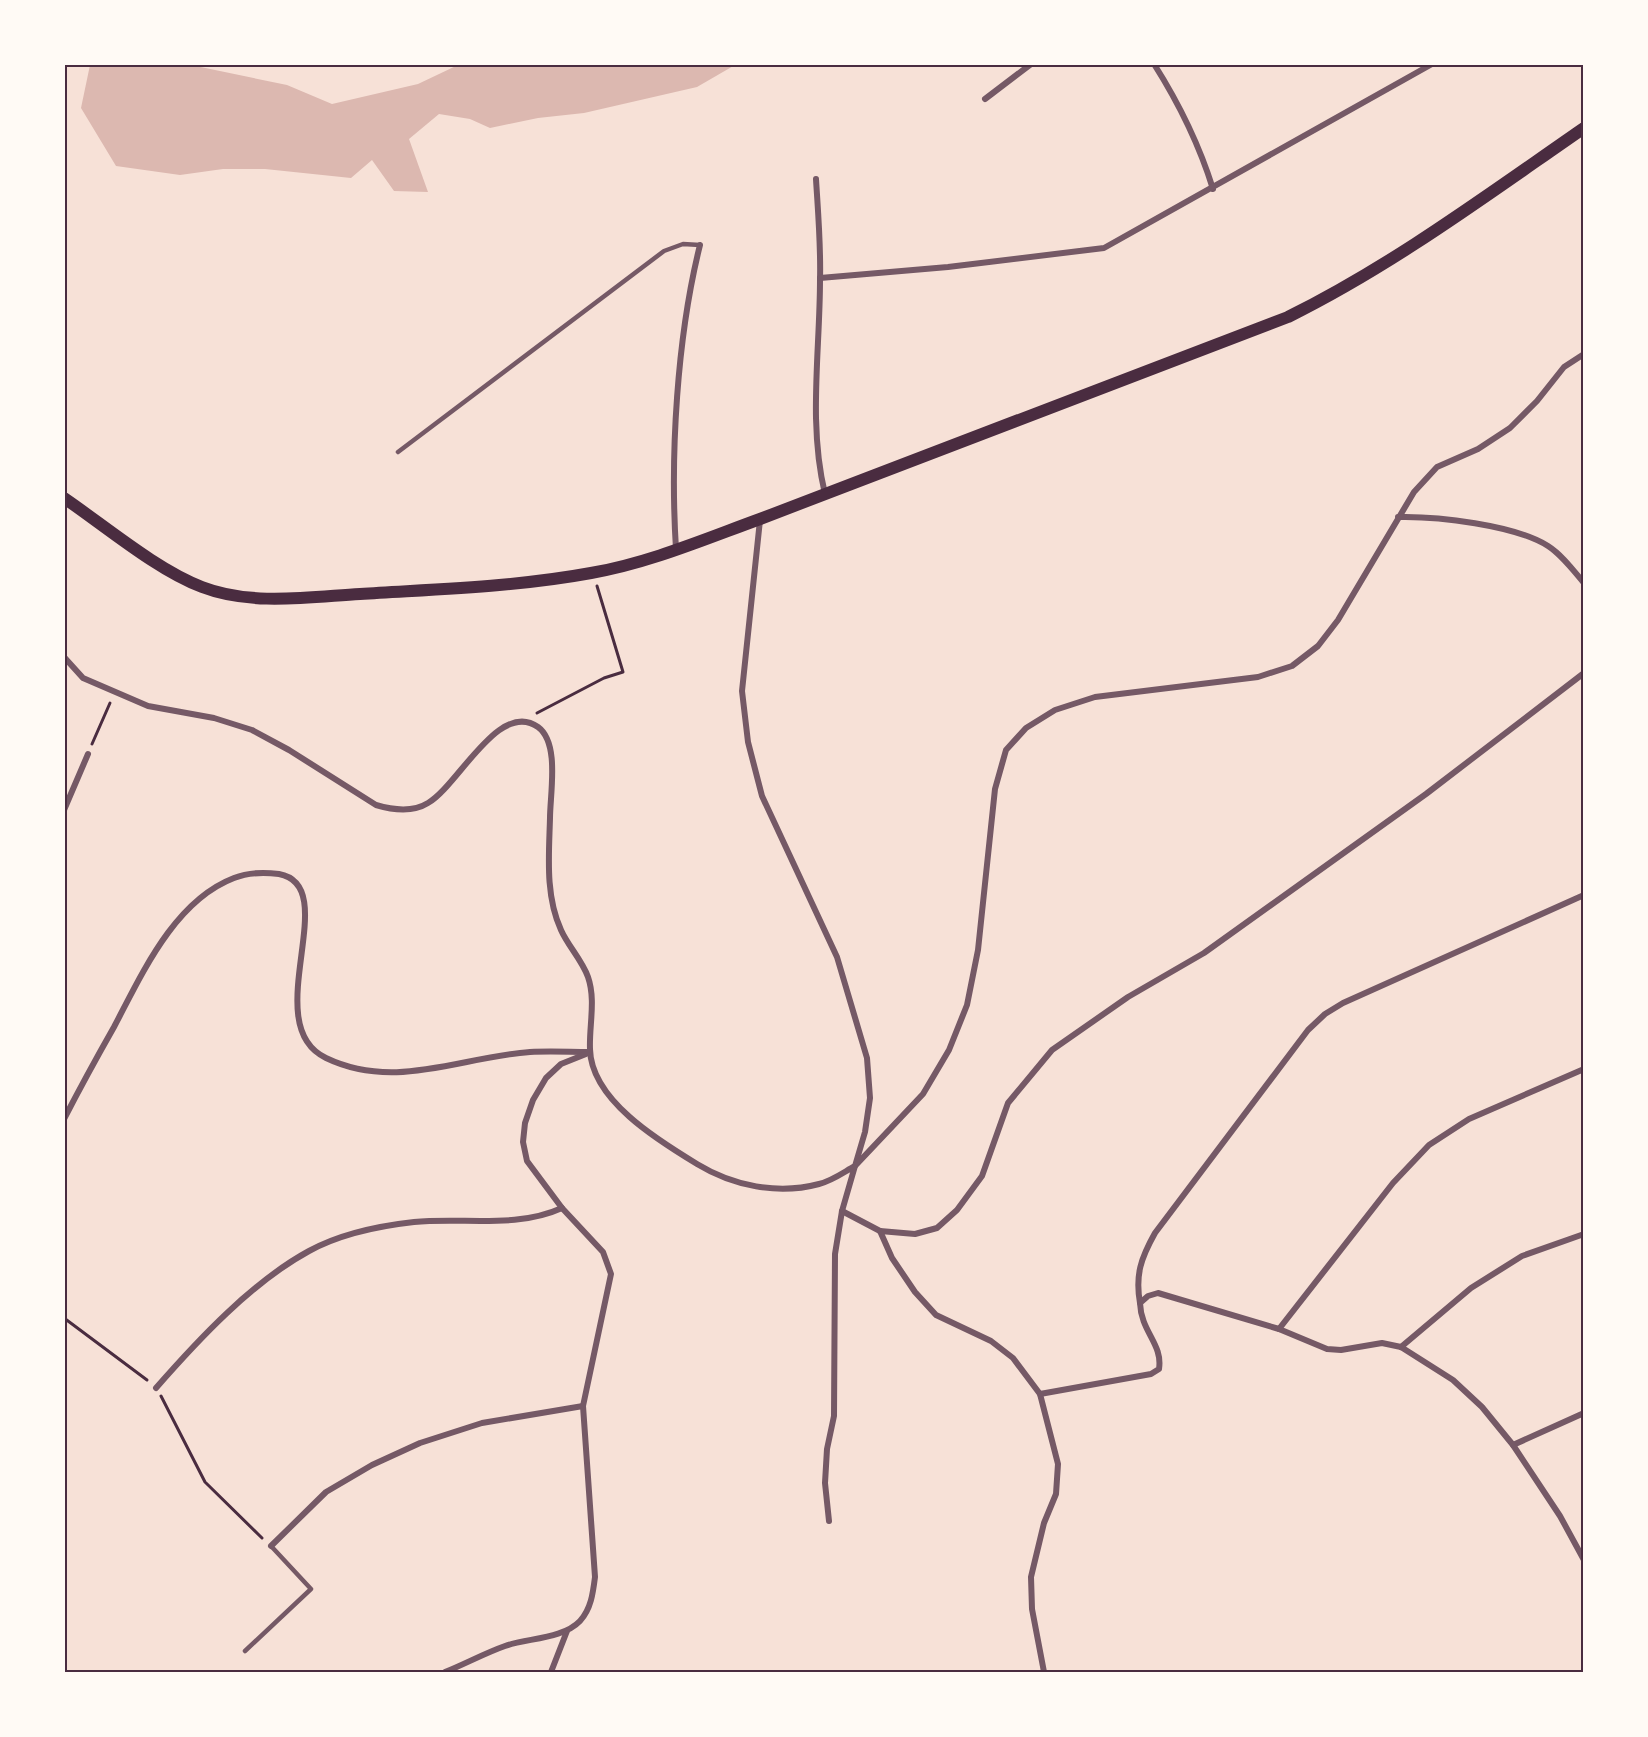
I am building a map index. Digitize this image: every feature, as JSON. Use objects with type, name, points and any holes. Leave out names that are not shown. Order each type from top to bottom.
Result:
[{"type":"main road","points":[[64,498],[173,571],[201,587],[234,596],[265,598],[400,591],[543,581],[593,573],[676,550],[1288,317],[1343,289],[1584,128]]},
{"type":"street","points":[[986,99],[1031,64]]},
{"type":"street","points":[[1155,64],[1182,107],[1201,150],[1213,189]]},
{"type":"street","points":[[820,278],[948,267],[1104,248],[1213,189],[1432,64]]},
{"type":"street","points":[[816,179],[820,278],[816,428],[817,460],[825,494]]},
{"type":"street","points":[[676,550],[674,472],[681,369],[689,288],[700,245]]},
{"type":"street","points":[[64,657],[83,678],[148,706],[214,718],[252,730],[289,750],[376,805],[392,810],[410,809],[428,804],[450,786],[497,729],[522,722],[539,727],[548,739],[552,758],[549,873],[552,903],[560,929],[588,977],[591,1002],[589,1052],[599,1079],[612,1100],[639,1125],[709,1171],[750,1186],[788,1190],[821,1184],[855,1166],[923,1094],[949,1050],[967,1005],[978,950],[995,789],[1006,750],[1026,728],[1055,710],[1095,698],[1258,677],[1292,666],[1318,646],[1338,621],[1414,492],[1437,467],[1478,449],[1510,428],[1537,401],[1564,367],[1584,354]]},
{"type":"street","points":[[1398,517],[1454,519],[1525,537],[1547,546],[1566,562],[1584,583]]},
{"type":"street","points":[[760,519],[742,691],[748,742],[762,796],[837,957],[867,1058],[870,1098],[865,1132],[842,1211],[834,1264],[834,1416],[827,1449],[825,1483],[829,1521]]},
{"type":"street","points":[[842,1211],[880,1231],[915,1234],[937,1228],[957,1210],[982,1176],[1008,1103],[1052,1050],[1128,998],[1204,953],[1426,794],[1584,673]]},
{"type":"street","points":[[64,810],[88,754]]},
{"type":"street","points":[[64,1119],[153,954],[180,918],[207,894],[233,878],[262,872],[287,876],[301,889],[306,912],[297,987],[297,1016],[306,1043],[324,1057],[352,1068],[383,1074],[416,1072],[529,1052],[589,1052]]},
{"type":"street","points":[[1040,1394],[1150,1374],[1159,1369],[1161,1359],[1140,1319],[1137,1272],[1142,1257],[1155,1233],[1308,1030],[1325,1014],[1343,1003],[1584,895]]},
{"type":"street","points":[[445,1672],[504,1646],[567,1631],[579,1622],[588,1610],[595,1577],[583,1406],[611,1274],[603,1252],[562,1208],[527,1161],[523,1142],[525,1123],[533,1100],[546,1078],[561,1064],[589,1052]]},
{"type":"street","points":[[1279,1329],[1393,1183],[1429,1144],[1480,1114],[1584,1069]]},
{"type":"street","points":[[156,1388],[187,1353],[230,1312],[275,1273],[309,1251],[360,1231],[414,1222],[540,1218],[562,1208]]},
{"type":"street","points":[[880,1231],[892,1258],[915,1292],[936,1315],[991,1341],[1013,1358],[1040,1394],[1058,1464],[1056,1494],[1044,1523],[1031,1577],[1032,1609],[1044,1672]]},
{"type":"street","points":[[1401,1347],[1471,1288],[1522,1256],[1584,1234]]},
{"type":"street","points":[[1140,1304],[1148,1296],[1158,1293],[1279,1329],[1327,1349],[1341,1350],[1382,1343],[1401,1347],[1453,1380],[1482,1407],[1513,1445],[1560,1516],[1584,1560]]},
{"type":"street","points":[[271,1546],[326,1492],[372,1465],[420,1443],[482,1423],[583,1406]]},
{"type":"street","points":[[1513,1445],[1584,1413]]},
{"type":"street","points":[[552,1672],[567,1631]]},
{"type":"lane","points":[[398,452],[664,251],[683,244],[700,245]]},
{"type":"lane","points":[[246,1651],[311,1589],[271,1546]]},
{"type":"path","points":[[522,722],[556,702],[623,672],[593,573]]},
{"type":"path","points":[[88,754],[114,692]]},
{"type":"path","points":[[64,1318],[156,1388],[174,1417],[204,1482],[271,1546]]},
{"type":"shaded area","points":[[90,65],[191,65],[287,85],[332,104],[418,84],[458,65],[735,65],[697,87],[584,113],[538,118],[490,128],[470,119],[439,114],[409,139],[428,192],[394,191],[372,160],[351,178],[265,169],[223,169],[180,175],[116,166],[81,108]]}]
